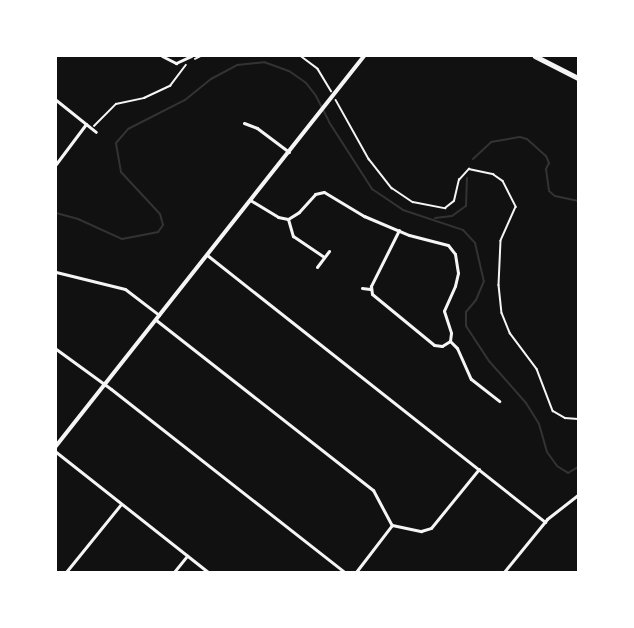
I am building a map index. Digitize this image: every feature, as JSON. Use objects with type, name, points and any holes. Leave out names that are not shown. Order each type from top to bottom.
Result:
[{"type":"main road","points":[[56,446],[364,56]]},
{"type":"main road","points":[[535,56],[579,78]]},
{"type":"street","points":[[162,56],[176,63],[191,56]]},
{"type":"street","points":[[56,100],[96,132]]},
{"type":"street","points":[[244,123],[257,128],[288,153]]},
{"type":"street","points":[[56,164],[86,124]]},
{"type":"street","points":[[250,200],[278,217],[288,219],[299,212],[315,194],[324,192],[356,213],[399,230],[442,241],[451,247],[455,254],[457,280],[444,311],[451,333],[450,341],[464,361],[471,380],[499,401]]},
{"type":"street","points":[[288,219],[293,236],[324,257]]},
{"type":"street","points":[[370,289],[399,230]]},
{"type":"street","points":[[317,267],[330,251]]},
{"type":"street","points":[[207,255],[545,522]]},
{"type":"street","points":[[56,272],[125,289],[159,315]]},
{"type":"street","points":[[362,288],[370,289]]},
{"type":"street","points":[[370,289],[377,300],[434,345],[442,346],[450,341]]},
{"type":"street","points":[[156,320],[373,490],[392,525],[421,531],[431,528],[478,470]]},
{"type":"street","points":[[56,349],[344,573]]},
{"type":"street","points":[[56,452],[208,573]]},
{"type":"street","points":[[504,573],[545,522],[579,495]]},
{"type":"street","points":[[66,573],[121,504]]},
{"type":"street","points":[[356,573],[392,525]]},
{"type":"street","points":[[174,573],[187,556]]},
{"type":"path","points":[[194,60],[201,56]]},
{"type":"path","points":[[301,56],[312,63],[323,77],[369,159],[392,188],[413,202],[445,208],[454,201],[459,180],[469,169],[493,174],[503,181],[516,207],[501,241],[499,285],[502,313],[510,333],[537,369],[553,411],[565,418],[579,419]]},
{"type":"path","points":[[91,128],[116,104],[144,98],[170,86],[187,64]]},
{"type":"waterway","points":[[56,213],[78,219],[122,239],[158,232],[163,225],[160,214],[121,172],[116,143],[128,129],[185,100],[211,79],[237,65],[264,62],[289,71],[306,83],[316,96],[329,122],[372,189],[403,210],[463,230],[475,243],[484,281],[476,300],[466,312],[466,326],[489,361],[526,403],[539,424],[547,452],[557,466],[568,473],[578,467]]},
{"type":"waterway","points":[[473,159],[491,142],[520,137],[527,139],[546,156],[549,163],[546,169],[549,191],[555,196],[578,201]]},
{"type":"waterway","points":[[435,218],[452,216],[466,206],[467,178]]}]
